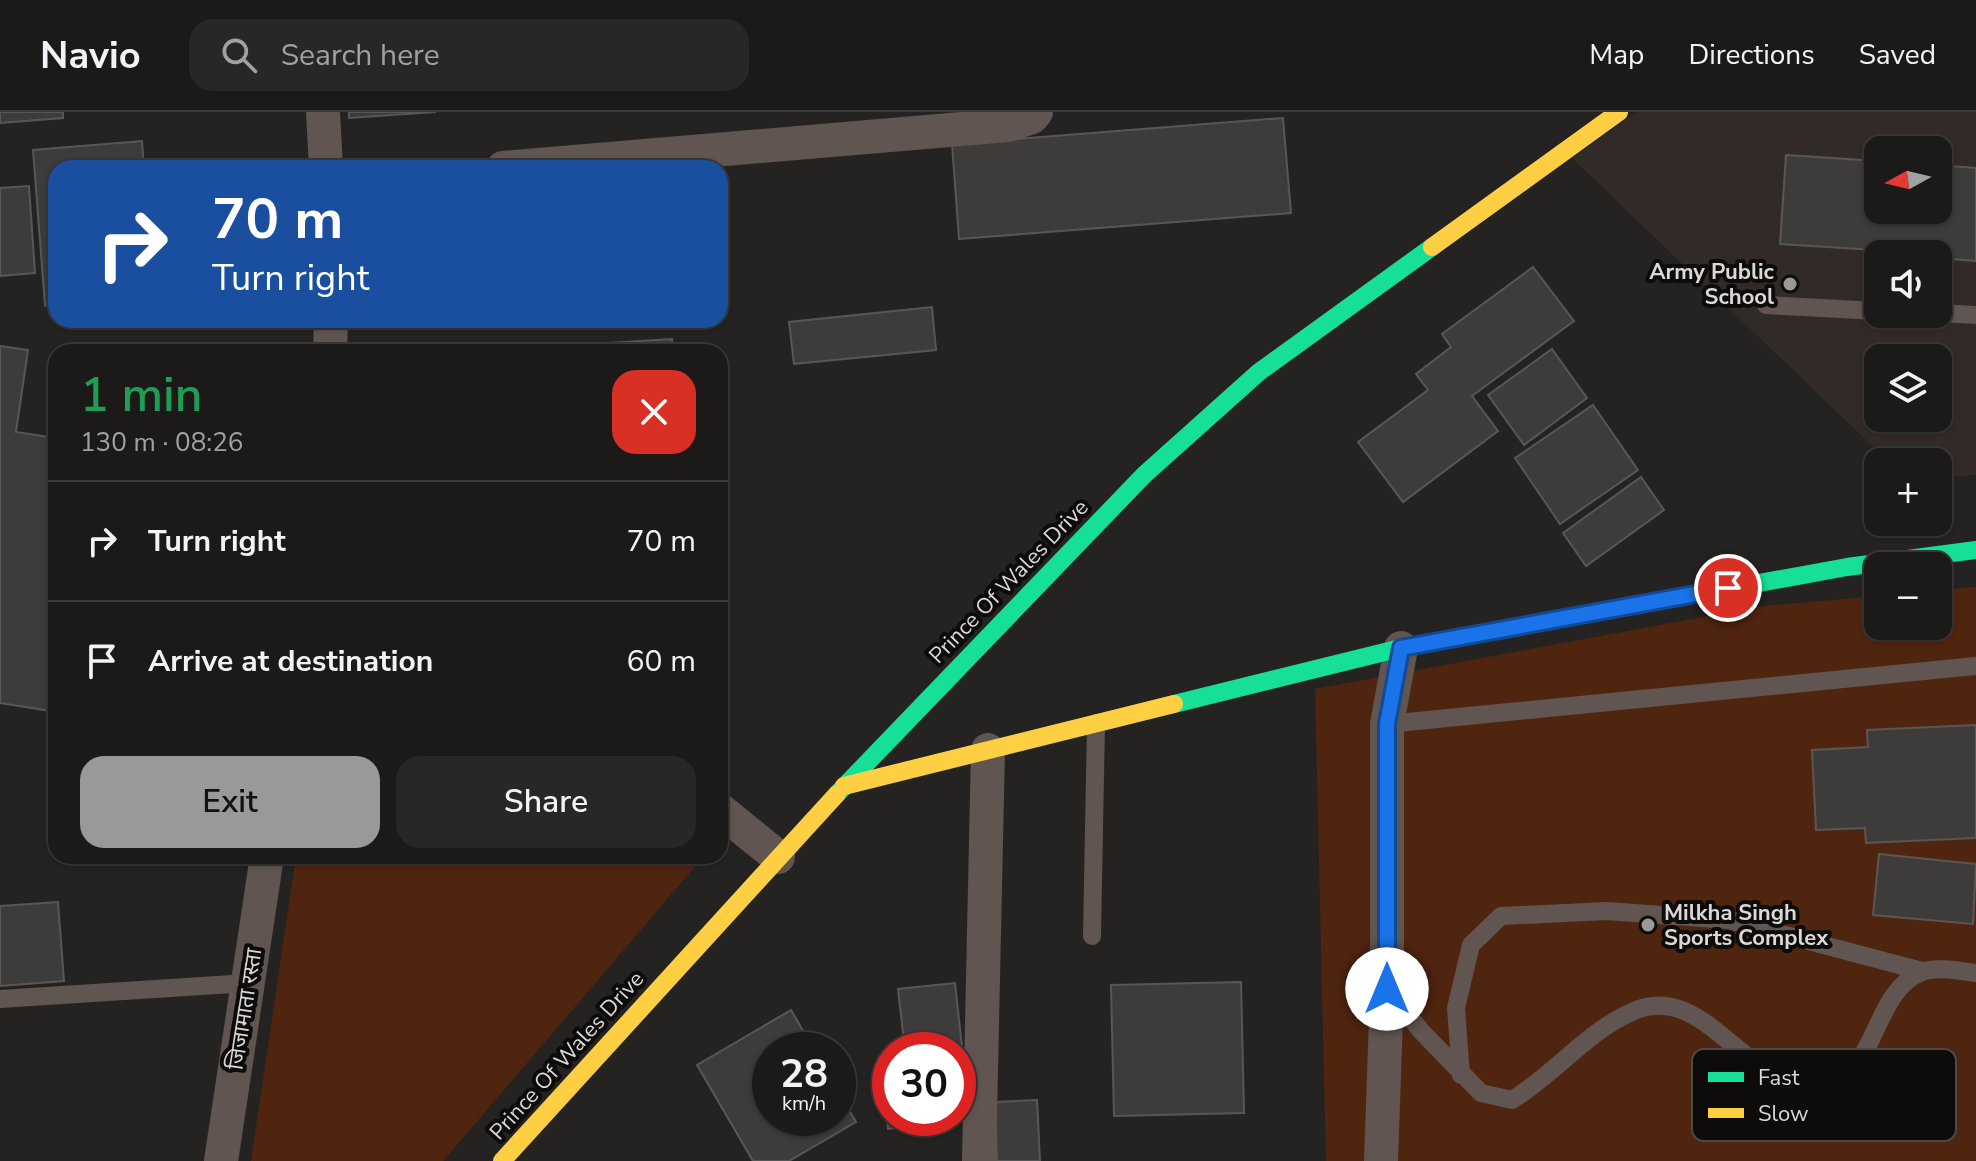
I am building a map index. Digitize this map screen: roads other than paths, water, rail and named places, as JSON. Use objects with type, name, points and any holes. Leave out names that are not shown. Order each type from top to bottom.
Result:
[{"type":"main road","name":"Prince Of Wales Drive","points":[[502,1161],[844,786],[1144,475],[1259,372],[1619,112]]},
{"type":"main road","points":[[844,786],[1401,648],[1847,567],[1976,550]]},
{"type":"street","points":[[323,112],[326,160]]},
{"type":"street","points":[[597,160],[1008,125],[1032,117],[1036,112]]},
{"type":"street","points":[[1381,1161],[1387,989],[1387,724],[1401,648]]},
{"type":"street","points":[[979,1161],[988,750]]},
{"type":"street","points":[[728,816],[778,857]]},
{"type":"street","name":"जिजामाता रस्ता","points":[[221,1161],[266,864]]},
{"type":"lane","points":[[1766,305],[1864,310]]},
{"type":"lane","points":[[1952,314],[1976,315]]},
{"type":"lane","points":[[1387,724],[1976,666]]},
{"type":"lane","points":[[1092,936],[1096,723]]},
{"type":"lane","points":[[1461,1075],[1456,1008],[1471,945],[1501,916],[1607,911],[1729,920],[1922,971],[1976,973]]},
{"type":"lane","points":[[1867,1049],[1892,993],[1922,971]]},
{"type":"lane","points":[[0,999],[248,983]]},
{"type":"lane","points":[[1387,989],[1461,1075],[1481,1093],[1512,1100],[1542,1082],[1585,1041],[1633,1011],[1659,1003],[1682,1009],[1739,1049]]},
{"type":"place","name":"Army Public School","points":[[1790,284]]},
{"type":"place","name":"Milkha Singh Sports Complex","points":[[1648,925]]}]
